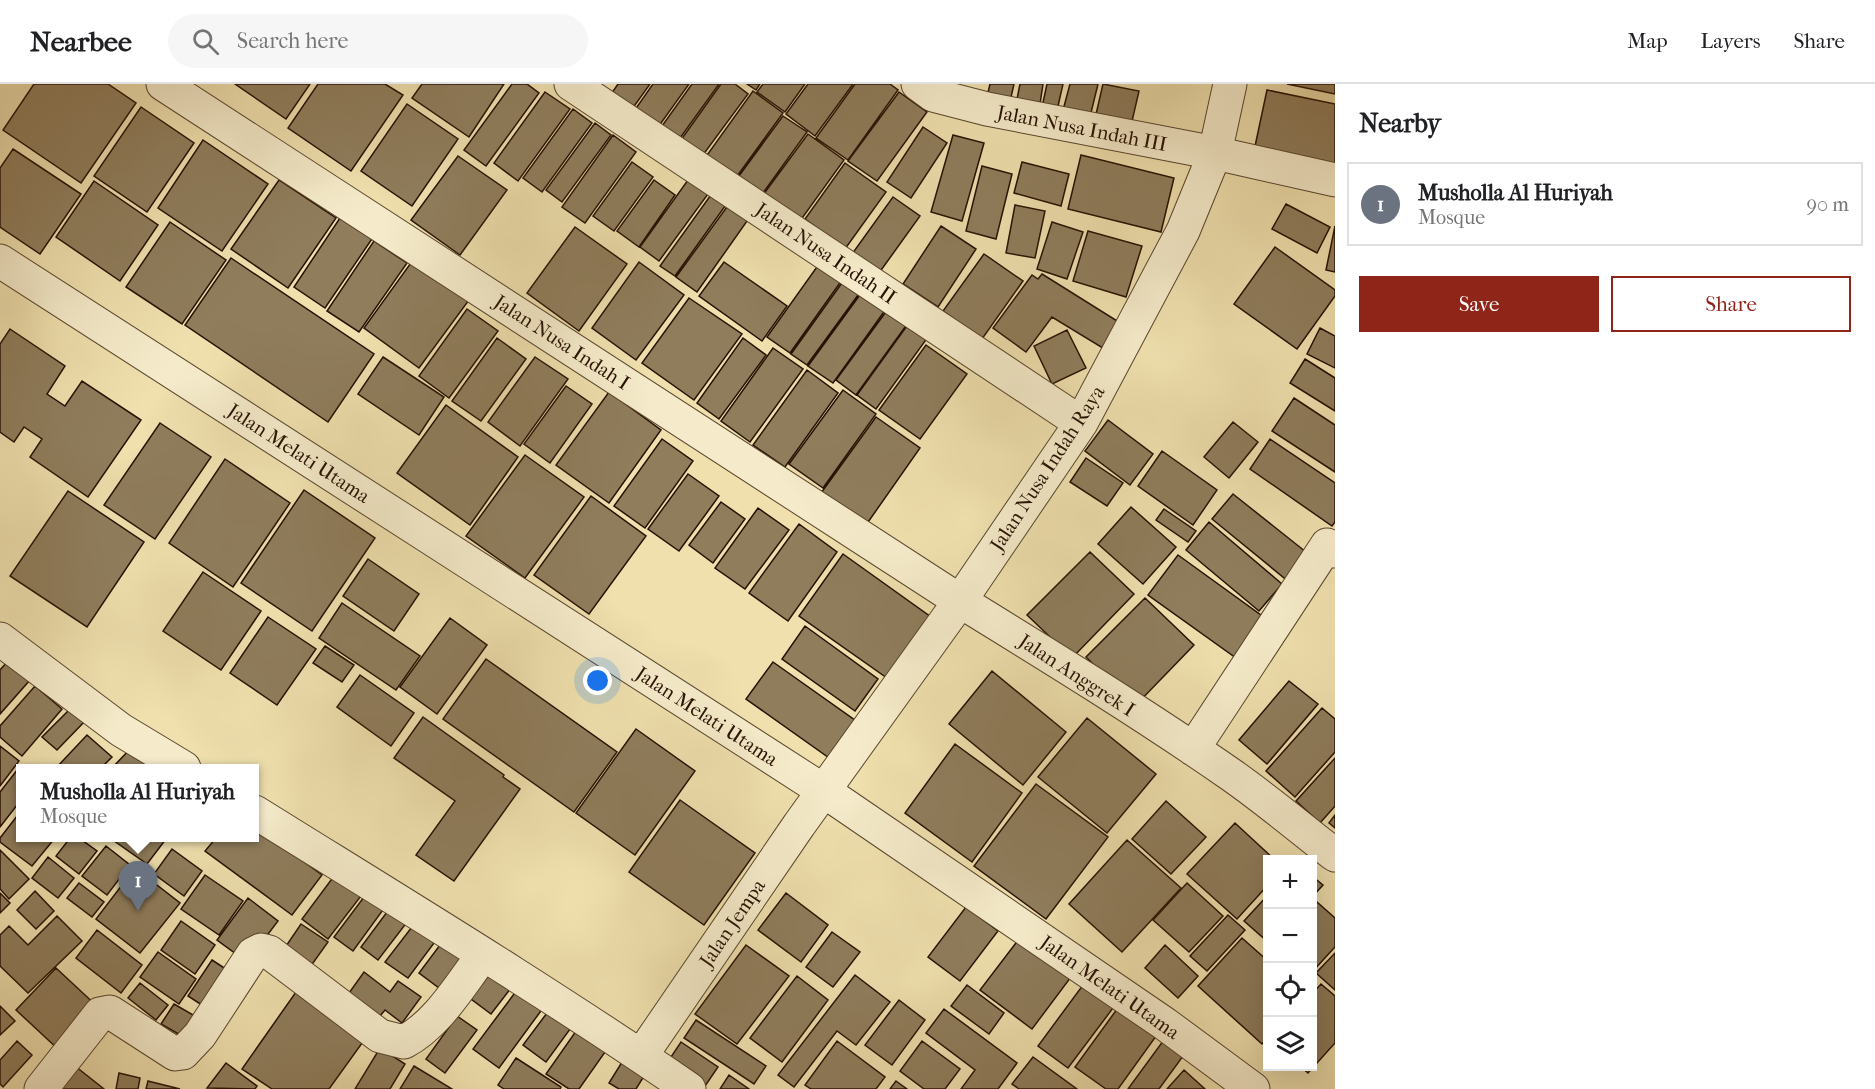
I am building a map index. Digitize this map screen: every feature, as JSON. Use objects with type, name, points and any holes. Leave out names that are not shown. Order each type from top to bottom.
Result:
[{"type":"street","name":"Jalan Nusa Indah II","points":[[570,84],[1081,423]]},
{"type":"street","name":"Jalan Nusa Indah III","points":[[918,84],[933,95],[987,109],[1215,153],[1335,180]]},
{"type":"street","name":"Jalan Nusa Indah Raya","points":[[824,791],[960,601],[1081,423],[1183,231],[1215,153],[1230,84]]},
{"type":"street","name":"Jalan Nusa Indah I","points":[[176,87],[960,601]]},
{"type":"street","name":"Jalan Melati Utama","points":[[0,261],[824,791],[1165,1024],[1253,1089]]},
{"type":"street","points":[[1193,749],[1332,543]]},
{"type":"street","name":"Jalan Anggrek I","points":[[960,601],[1193,749],[1335,855]]},
{"type":"street","points":[[0,639],[121,730],[177,764]]},
{"type":"street","name":"Jalan Jempa","points":[[641,1056],[824,791]]},
{"type":"street","points":[[259,815],[483,955],[689,1089]]},
{"type":"street","points":[[42,1089],[102,1012],[110,1012],[175,1054],[183,1053],[200,1035],[253,954],[261,950],[269,952],[380,1036],[404,1042],[418,1034],[443,1008],[483,955]]},
{"type":"building","points":[[34,84],[108,84],[136,103],[81,183],[3,130]]},
{"type":"building","points":[[235,84],[310,84],[286,119]]},
{"type":"building","points":[[318,84],[385,84],[403,95],[351,171],[288,128]]},
{"type":"building","points":[[422,84],[504,84],[469,137],[412,98]]},
{"type":"building","points":[[512,84],[527,84],[539,93],[486,166],[464,150]]},
{"type":"building","points":[[618,84],[650,84],[630,112],[609,97]]},
{"type":"building","points":[[653,84],[689,84],[656,130],[632,114]]},
{"type":"building","points":[[692,84],[719,84],[675,145],[657,133]]},
{"type":"building","points":[[721,84],[735,84],[748,94],[700,159],[678,144]]},
{"type":"building","points":[[747,84],[760,84],[756,90]]},
{"type":"building","points":[[763,84],[805,84],[785,112],[757,92]]},
{"type":"building","points":[[808,84],[853,84],[815,136],[786,114]]},
{"type":"building","points":[[855,84],[890,84],[898,90],[848,160],[816,138]]},
{"type":"building","points":[[990,84],[1014,84],[1009,106],[986,101]]},
{"type":"building","points":[[1020,84],[1043,84],[1040,104],[1017,99]]},
{"type":"building","points":[[1047,84],[1063,84],[1056,115],[1041,112]]},
{"type":"building","points":[[1070,84],[1098,84],[1089,121],[1062,114]]},
{"type":"building","points":[[1103,84],[1139,91],[1130,130],[1094,123]]},
{"type":"building","points":[[1287,84],[1335,84],[1335,94]]},
{"type":"building","points":[[1267,90],[1335,104],[1335,168],[1254,151]]},
{"type":"building","points":[[753,91],[783,113],[735,179],[705,158]]},
{"type":"building","points":[[545,92],[570,109],[518,181],[494,163]]},
{"type":"building","points":[[899,92],[927,112],[877,181],[848,161]]},
{"type":"building","points":[[407,104],[458,139],[412,206],[361,171]]},
{"type":"building","points":[[141,107],[194,143],[147,212],[94,176]]},
{"type":"building","points":[[573,109],[592,123],[542,192],[523,178]]},
{"type":"building","points":[[783,116],[807,132],[760,197],[736,180]]},
{"type":"building","points":[[595,123],[611,135],[562,202],[546,190]]},
{"type":"building","points":[[923,127],[947,143],[911,198],[887,182]]},
{"type":"building","points":[[808,134],[844,160],[800,221],[763,195]]},
{"type":"building","points":[[613,135],[636,152],[585,223],[562,207]]},
{"type":"building","points":[[953,135],[984,143],[962,221],[931,212]]},
{"type":"building","points":[[203,140],[268,184],[222,251],[158,208]]},
{"type":"building","points":[[13,149],[81,194],[40,254],[0,227],[0,168]]},
{"type":"building","points":[[1081,155],[1174,178],[1161,232],[1068,209]]},
{"type":"building","points":[[458,156],[507,190],[460,255],[411,220]]},
{"type":"building","points":[[632,162],[653,177],[614,231],[593,216]]},
{"type":"building","points":[[1022,162],[1069,174],[1061,206],[1014,193]]},
{"type":"building","points":[[845,163],[886,192],[845,249],[805,219]]},
{"type":"building","points":[[982,166],[1012,174],[996,239],[966,231]]},
{"type":"building","points":[[279,180],[336,218],[288,288],[231,249]]},
{"type":"building","points":[[654,180],[675,195],[639,247],[617,231]]},
{"type":"building","points":[[688,180],[708,194],[659,261],[640,247]]},
{"type":"building","points":[[94,181],[158,225],[120,281],[56,237]]},
{"type":"building","points":[[713,192],[728,202],[675,276],[660,266]]},
{"type":"building","points":[[893,197],[920,216],[879,273],[852,254]]},
{"type":"building","points":[[732,200],[752,214],[697,292],[676,277]]},
{"type":"building","points":[[1286,204],[1330,227],[1317,253],[1272,229]]},
{"type":"building","points":[[1015,205],[1045,211],[1035,258],[1006,253]]},
{"type":"building","points":[[346,209],[378,230],[325,308],[294,287]]},
{"type":"building","points":[[170,222],[226,260],[182,324],[126,287]]},
{"type":"building","points":[[1052,222],[1083,232],[1067,279],[1037,269]]},
{"type":"building","points":[[941,226],[976,249],[938,307],[903,284]]},
{"type":"building","points":[[1335,226],[1335,272],[1326,270]]},
{"type":"building","points":[[575,227],[627,264],[579,331],[527,293]]},
{"type":"building","points":[[1088,231],[1142,246],[1126,297],[1073,281]]},
{"type":"building","points":[[374,241],[407,263],[359,332],[327,311]]},
{"type":"building","points":[[1275,247],[1335,290],[1335,296],[1297,349],[1234,304]]},
{"type":"building","points":[[984,254],[1023,281],[982,339],[943,311]]},
{"type":"building","points":[[231,258],[374,354],[328,422],[185,325]]},
{"type":"building","points":[[413,260],[469,300],[419,368],[364,328]]},
{"type":"building","points":[[639,262],[684,295],[636,360],[592,328]]},
{"type":"building","points":[[724,262],[787,306],[762,341],[699,296]]},
{"type":"building","points":[[819,264],[842,280],[790,353],[767,337]]},
{"type":"building","points":[[1042,274],[1122,324],[1106,350],[1052,317],[1026,352],[993,328],[1032,275],[1038,279]]},
{"type":"building","points":[[844,280],[861,291],[807,365],[791,354]]},
{"type":"building","points":[[862,292],[886,309],[833,383],[808,366]]},
{"type":"building","points":[[689,298],[742,334],[694,400],[642,363]]},
{"type":"building","points":[[467,309],[498,331],[449,398],[419,376]]},
{"type":"building","points":[[888,309],[908,323],[856,395],[836,380]]},
{"type":"building","points":[[909,323],[928,337],[876,409],[857,395]]},
{"type":"building","points":[[1320,328],[1335,336],[1335,368],[1307,354]]},
{"type":"building","points":[[10,329],[65,366],[47,394],[65,406],[82,381],[141,420],[88,497],[30,457],[42,439],[24,427],[14,442],[0,432],[0,344]]},
{"type":"building","points":[[1067,330],[1086,368],[1052,384],[1034,346]]},
{"type":"building","points":[[497,338],[526,359],[481,421],[452,401]]},
{"type":"building","points":[[743,338],[766,355],[719,419],[697,403]]},
{"type":"building","points":[[926,345],[967,374],[920,439],[879,410]]},
{"type":"building","points":[[773,348],[803,369],[750,442],[721,421]]},
{"type":"building","points":[[383,357],[444,397],[419,435],[358,394]]},
{"type":"building","points":[[535,357],[568,379],[520,446],[488,422]]},
{"type":"building","points":[[1305,359],[1335,378],[1335,411],[1290,383]]},
{"type":"building","points":[[807,370],[838,393],[785,467],[753,445]]},
{"type":"building","points":[[566,386],[592,404],[550,463],[524,444]]},
{"type":"building","points":[[843,390],[876,414],[823,488],[789,464]]},
{"type":"building","points":[[609,392],[661,430],[609,503],[556,465]]},
{"type":"building","points":[[1294,398],[1335,425],[1335,472],[1272,431]]},
{"type":"building","points":[[446,405],[518,457],[470,525],[397,473]]},
{"type":"building","points":[[876,417],[920,448],[866,525],[821,493]]},
{"type":"building","points":[[1108,420],[1153,454],[1130,485],[1085,451]]},
{"type":"building","points":[[1233,422],[1258,442],[1229,478],[1204,457]]},
{"type":"building","points":[[160,423],[211,457],[155,539],[104,505]]},
{"type":"building","points":[[662,439],[693,461],[645,528],[614,506]]},
{"type":"building","points":[[1270,439],[1335,483],[1335,522],[1332,526],[1250,469]]},
{"type":"building","points":[[1162,451],[1217,490],[1193,525],[1138,486]]},
{"type":"building","points":[[525,455],[584,497],[525,578],[466,536]]},
{"type":"building","points":[[1086,458],[1123,483],[1107,506],[1070,482]]},
{"type":"building","points":[[225,459],[290,503],[233,587],[169,543]]},
{"type":"building","points":[[688,474],[719,496],[679,551],[648,529]]},
{"type":"building","points":[[304,490],[375,538],[312,631],[241,583]]},
{"type":"building","points":[[68,491],[144,542],[87,627],[10,576]]},
{"type":"building","points":[[1233,494],[1311,556],[1289,582],[1212,519]]},
{"type":"building","points":[[591,496],[646,536],[589,614],[534,575]]},
{"type":"building","points":[[721,502],[745,519],[713,563],[689,545]]},
{"type":"building","points":[[1131,507],[1176,547],[1143,584],[1098,544]]},
{"type":"building","points":[[758,508],[789,530],[745,589],[715,568]]},
{"type":"building","points":[[1164,509],[1196,531],[1188,542],[1156,520]]},
{"type":"building","points":[[1209,522],[1282,584],[1259,611],[1186,550]]},
{"type":"building","points":[[799,524],[837,552],[788,621],[749,593]]},
{"type":"building","points":[[1090,552],[1134,594],[1072,658],[1027,615]]},
{"type":"building","points":[[843,554],[931,617],[887,678],[799,616]]},
{"type":"building","points":[[1178,555],[1265,618],[1236,658],[1148,595]]},
{"type":"building","points":[[368,559],[419,594],[394,631],[343,596]]},
{"type":"building","points":[[203,572],[261,611],[221,670],[163,631]]},
{"type":"building","points":[[1145,598],[1194,645],[1135,706],[1086,657]]},
{"type":"building","points":[[342,603],[420,656],[396,690],[319,638]]},
{"type":"building","points":[[268,617],[316,649],[277,705],[230,673]]},
{"type":"building","points":[[450,618],[487,645],[437,714],[400,687]]},
{"type":"building","points":[[805,626],[878,679],[855,711],[782,659]]},
{"type":"building","points":[[325,646],[354,665],[342,682],[313,663]]},
{"type":"building","points":[[486,659],[617,752],[574,812],[443,719]]},
{"type":"building","points":[[8,661],[30,680],[0,714],[0,670]]},
{"type":"building","points":[[773,662],[859,723],[832,760],[746,699]]},
{"type":"building","points":[[992,671],[1066,732],[1023,785],[949,724]]},
{"type":"building","points":[[360,675],[414,713],[391,746],[337,707]]},
{"type":"building","points":[[1289,681],[1318,704],[1267,764],[1239,740]]},
{"type":"building","points":[[35,686],[62,709],[22,756],[0,737],[0,726]]},
{"type":"building","points":[[72,707],[86,720],[57,750],[42,737]]},
{"type":"building","points":[[1322,708],[1335,719],[1335,752],[1295,797],[1266,771]]},
{"type":"building","points":[[423,717],[520,789],[454,881],[416,855],[455,801],[394,758]]},
{"type":"building","points":[[1087,718],[1156,774],[1107,833],[1038,777]]},
{"type":"building","points":[[636,729],[695,771],[635,855],[576,813]]},
{"type":"building","points":[[87,735],[112,757],[105,764],[60,764]]},
{"type":"building","points":[[955,744],[1022,793],[972,862],[905,813]]},
{"type":"building","points":[[0,746],[19,761],[0,786]]},
{"type":"building","points":[[131,748],[149,764],[116,764]]},
{"type":"building","points":[[1335,758],[1335,806],[1320,823],[1296,801]]},
{"type":"building","points":[[16,772],[16,806],[0,827],[0,792]]},
{"type":"building","points":[[1036,784],[1108,837],[1046,919],[974,866]]},
{"type":"building","points":[[680,800],[755,853],[704,925],[629,872]]},
{"type":"building","points":[[1166,801],[1206,837],[1171,874],[1132,839]]},
{"type":"building","points":[[1335,815],[1335,828],[1329,823]]},
{"type":"building","points":[[16,817],[16,842],[52,842],[32,866],[0,842],[0,838]]},
{"type":"building","points":[[1235,823],[1270,855],[1263,855],[1263,890],[1237,919],[1187,874]]},
{"type":"building","points":[[259,829],[322,875],[292,915],[205,851],[213,842],[259,842]]},
{"type":"building","points":[[1127,840],[1181,888],[1122,952],[1069,904]]},
{"type":"building","points":[[67,842],[85,842],[97,851],[79,874],[56,856]]},
{"type":"building","points":[[116,842],[164,842],[147,864]]},
{"type":"building","points":[[106,846],[130,865],[107,895],[82,876]]},
{"type":"building","points":[[172,849],[202,871],[184,896],[154,874]]},
{"type":"building","points":[[0,850],[29,879],[9,899],[0,889]]},
{"type":"building","points":[[48,857],[74,878],[58,898],[32,878]]},
{"type":"building","points":[[135,868],[180,903],[140,953],[96,919]]},
{"type":"building","points":[[337,872],[364,892],[328,939],[302,919]]},
{"type":"building","points":[[205,875],[243,901],[219,935],[181,909]]},
{"type":"building","points":[[1317,880],[1323,885],[1317,892]]},
{"type":"building","points":[[79,883],[104,902],[92,917],[67,898]]},
{"type":"building","points":[[1187,883],[1223,916],[1189,952],[1153,920]]},
{"type":"building","points":[[370,889],[388,903],[353,951],[334,937]]},
{"type":"building","points":[[35,891],[54,911],[36,929],[17,910]]},
{"type":"building","points":[[0,893],[10,903],[0,913]]},
{"type":"building","points":[[786,893],[828,925],[801,962],[758,930]]},
{"type":"building","points":[[248,898],[278,921],[247,962],[217,940]]},
{"type":"building","points":[[1263,900],[1263,938],[1244,921]]},
{"type":"building","points":[[1317,902],[1335,918],[1335,947],[1317,967]]},
{"type":"building","points":[[393,904],[411,917],[378,960],[361,947]]},
{"type":"building","points":[[966,907],[998,931],[960,981],[928,957]]},
{"type":"building","points":[[1228,915],[1245,930],[1207,971],[1190,956]]},
{"type":"building","points":[[57,916],[82,941],[28,993],[0,966],[0,935],[9,926],[28,945]]},
{"type":"building","points":[[181,921],[215,945],[195,974],[161,950]]},
{"type":"building","points":[[415,923],[437,939],[408,978],[385,962]]},
{"type":"building","points":[[301,924],[328,942],[308,970],[282,952]]},
{"type":"building","points":[[97,930],[142,965],[121,993],[76,958]]},
{"type":"building","points":[[832,932],[860,952],[833,987],[806,967]]},
{"type":"building","points":[[446,937],[470,955],[443,991],[419,973]]},
{"type":"building","points":[[1242,938],[1263,957],[1262,1044],[1198,986]]},
{"type":"building","points":[[1019,939],[1071,977],[1032,1029],[980,990]]},
{"type":"building","points":[[746,945],[789,976],[737,1044],[695,1014]]},
{"type":"building","points":[[1165,945],[1198,976],[1178,998],[1145,968]]},
{"type":"building","points":[[158,952],[196,979],[179,1004],[140,977]]},
{"type":"building","points":[[1335,953],[1335,990],[1317,972]]},
{"type":"building","points":[[212,960],[235,975],[211,1011],[188,996]]},
{"type":"building","points":[[56,968],[100,1009],[60,1051],[16,1010]]},
{"type":"building","points":[[486,969],[511,988],[491,1014],[467,996]]},
{"type":"building","points":[[364,972],[390,992],[398,981],[421,997],[402,1023],[385,1010],[380,1016],[349,993]]},
{"type":"building","points":[[855,975],[890,1002],[856,1045],[837,1031],[794,1087],[778,1075]]},
{"type":"building","points":[[797,976],[828,1000],[782,1062],[750,1038]]},
{"type":"building","points":[[140,983],[168,1005],[156,1020],[128,998]]},
{"type":"building","points":[[1321,984],[1335,996],[1335,1043],[1317,1063],[1317,1017],[1317,988]]},
{"type":"building","points":[[967,985],[1004,1013],[989,1034],[951,1006]]},
{"type":"building","points":[[1083,985],[1113,1008],[1068,1068],[1038,1046]]},
{"type":"building","points":[[520,986],[546,1004],[499,1068],[473,1049]]},
{"type":"building","points":[[296,992],[365,1039],[329,1089],[272,1089],[242,1069]]},
{"type":"building","points":[[899,1000],[925,1020],[892,1065],[865,1045]]},
{"type":"building","points":[[174,1004],[200,1019],[189,1040],[161,1024]]},
{"type":"building","points":[[553,1005],[576,1021],[546,1062],[523,1045]]},
{"type":"building","points":[[1120,1005],[1159,1032],[1118,1089],[1106,1089],[1075,1067]]},
{"type":"building","points":[[0,1006],[15,1021],[0,1035]]},
{"type":"building","points":[[944,1009],[1017,1063],[998,1089],[961,1089],[975,1070],[926,1033]]},
{"type":"building","points":[[457,1016],[477,1030],[445,1073],[426,1059]]},
{"type":"building","points":[[696,1020],[766,1066],[754,1084],[684,1038]]},
{"type":"building","points":[[581,1024],[610,1045],[579,1089],[569,1089],[546,1074]]},
{"type":"building","points":[[1166,1037],[1186,1052],[1159,1089],[1128,1089]]},
{"type":"building","points":[[17,1041],[32,1055],[3,1087],[0,1084],[0,1060]]},
{"type":"building","points":[[837,1041],[885,1077],[876,1089],[811,1089],[805,1085]]},
{"type":"building","points":[[922,1041],[960,1069],[945,1089],[924,1089],[900,1071]]},
{"type":"building","points":[[681,1042],[718,1067],[703,1089],[665,1066]]},
{"type":"building","points":[[380,1048],[405,1064],[390,1089],[355,1089]]},
{"type":"building","points":[[627,1054],[649,1068],[636,1089],[619,1089],[609,1083]]},
{"type":"building","points":[[1033,1057],[1077,1089],[1019,1089],[1012,1084]]},
{"type":"building","points":[[516,1058],[561,1087],[560,1089],[504,1089],[498,1085]]},
{"type":"building","points":[[70,1062],[104,1089],[49,1089]]},
{"type":"building","points":[[226,1063],[257,1086],[255,1089],[207,1088]]},
{"type":"building","points":[[414,1066],[452,1089],[400,1089]]},
{"type":"building","points":[[1184,1070],[1205,1089],[1167,1089]]},
{"type":"building","points":[[119,1073],[140,1078],[138,1089],[116,1089]]},
{"type":"building","points":[[729,1075],[749,1089],[720,1089]]},
{"type":"building","points":[[148,1081],[180,1089],[146,1089]]},
{"type":"building","points":[[896,1081],[907,1089],[890,1089]]},
{"type":"place","name":"Musholla Al Huriyah","points":[[138,911]]}]
